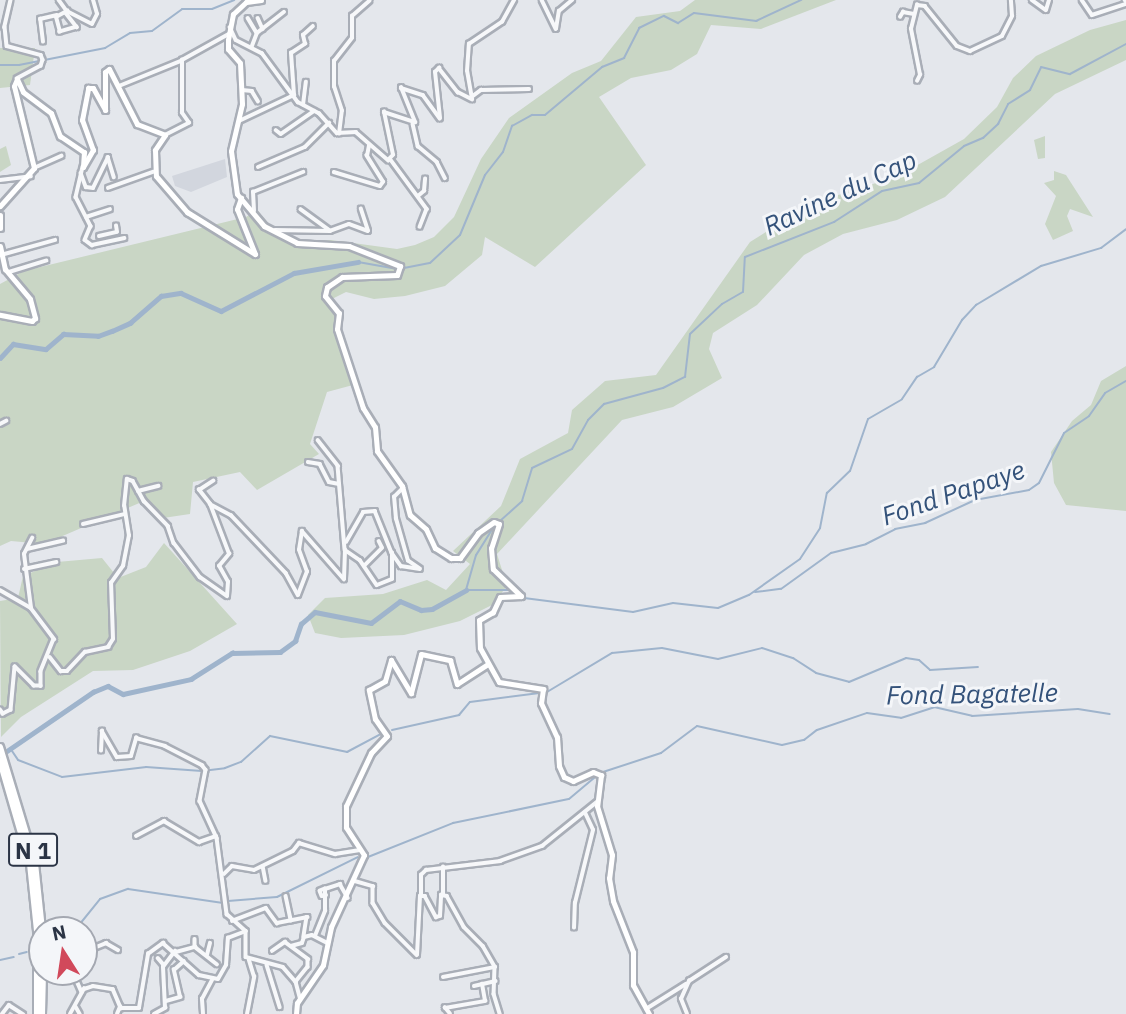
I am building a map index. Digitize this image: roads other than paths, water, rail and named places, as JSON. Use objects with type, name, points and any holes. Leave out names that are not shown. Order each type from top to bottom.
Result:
[{"type":"highway","name":"N 1","points":[[0,747],[30,864],[37,931],[37,1014]]},
{"type":"highway","name":"N 1","points":[[0,761],[7,774],[36,863],[41,916]]},
{"type":"highway","points":[[43,986],[43,1014]]},
{"type":"main road","points":[[82,170],[93,150],[82,120],[88,88],[93,88],[104,110],[107,106],[106,70],[111,71],[137,124],[165,135],[155,150],[153,172],[187,212],[256,254],[237,209],[241,198],[231,151],[242,107],[240,63],[228,49],[229,30],[240,6],[261,0]]},
{"type":"main road","points":[[0,206],[31,176],[34,169],[14,86],[17,79]]},
{"type":"main road","points":[[17,79],[23,92],[51,113],[61,136],[84,152],[82,170]]},
{"type":"main road","points":[[241,198],[273,232],[302,246],[349,246],[395,261],[401,268],[397,275],[342,277],[325,292],[339,313],[337,329],[363,408],[375,427],[377,451],[403,488],[408,512],[426,529],[435,548],[451,558],[460,558],[478,533],[494,522],[499,524],[491,548],[493,569],[521,596],[500,597],[493,612],[480,620],[480,648],[503,684],[543,689],[541,703],[559,741],[560,772],[573,781],[598,773],[603,781],[597,802],[612,855],[613,901],[633,952],[633,985],[648,1011]]},
{"type":"main road","points":[[0,215],[0,225]]},
{"type":"main road","points":[[0,246],[7,273],[30,299],[35,318],[32,321],[0,315]]},
{"type":"main road","points":[[296,1014],[300,1000],[321,971],[328,943],[355,881],[364,851],[346,827],[346,806],[371,753],[387,736],[375,719],[369,690],[385,681],[391,660],[411,693],[421,654],[450,660],[457,684],[488,664]]},
{"type":"street","points":[[11,0],[5,27],[8,46],[42,58],[41,66],[17,79]]},
{"type":"street","points":[[57,15],[60,32],[76,28],[60,0]]},
{"type":"street","points":[[473,96],[467,71],[469,44],[502,22],[514,0]]},
{"type":"street","points":[[542,0],[556,29],[559,11],[572,0]]},
{"type":"street","points":[[917,81],[920,75],[912,39],[914,14],[922,1],[957,46],[970,51],[1002,36],[1012,16],[1012,0]]},
{"type":"street","points":[[1032,0],[1046,10],[1049,0]]},
{"type":"street","points":[[1082,0],[1092,15],[1126,2]]},
{"type":"street","points":[[43,42],[40,19],[66,12],[92,24],[97,14],[95,1]]},
{"type":"street","points":[[340,134],[342,111],[334,88],[334,61],[352,38],[352,16],[369,1]]},
{"type":"street","points":[[252,46],[257,33],[284,12]]},
{"type":"street","points":[[900,18],[903,12],[914,14]]},
{"type":"street","points":[[248,18],[257,33]]},
{"type":"street","points":[[258,19],[263,29]]},
{"type":"street","points":[[294,96],[291,53],[305,44],[303,35],[313,26]]},
{"type":"street","points":[[118,86],[182,60],[229,30],[236,40],[252,46],[294,96],[315,110],[340,134]]},
{"type":"street","points":[[165,135],[189,123],[182,113],[182,60]]},
{"type":"street","points":[[445,178],[437,162],[418,146],[401,89],[423,95],[442,116],[436,68],[458,92],[473,96]]},
{"type":"street","points":[[303,104],[306,82]]},
{"type":"street","points":[[473,96],[481,90],[528,89]]},
{"type":"street","points":[[240,90],[252,91],[258,101]]},
{"type":"street","points":[[238,121],[294,96]]},
{"type":"street","points":[[276,130],[281,134],[315,110]]},
{"type":"street","points":[[412,124],[393,112],[384,112],[391,160],[428,212],[420,227]]},
{"type":"street","points":[[258,167],[305,147],[329,123]]},
{"type":"street","points":[[340,134],[356,132],[380,157],[391,160]]},
{"type":"street","points":[[334,172],[380,186],[383,182],[367,156],[369,146]]},
{"type":"street","points":[[34,169],[61,156]]},
{"type":"street","points":[[82,170],[86,187],[93,188],[108,157],[114,177]]},
{"type":"street","points":[[82,170],[76,197],[91,228],[84,238],[88,244],[124,238]]},
{"type":"street","points":[[108,188],[153,172]]},
{"type":"street","points":[[254,211],[253,192],[303,172]]},
{"type":"street","points":[[0,180],[31,176]]},
{"type":"street","points":[[418,196],[424,191],[425,179]]},
{"type":"street","points":[[86,217],[110,209]]},
{"type":"street","points":[[273,232],[330,231],[349,224],[368,231],[361,209]]},
{"type":"street","points":[[301,210],[330,231]]},
{"type":"street","points":[[106,242],[101,236],[117,232],[116,226]]},
{"type":"street","points":[[1,255],[55,240]]},
{"type":"street","points":[[7,273],[46,261]]},
{"type":"street","points":[[0,424],[6,421]]},
{"type":"street","points":[[209,504],[231,515],[286,573],[296,594],[300,594],[307,572],[299,550],[302,531],[344,579],[345,544],[338,467],[318,440]]},
{"type":"street","points":[[308,462],[320,464],[330,482],[339,484]]},
{"type":"street","points":[[50,657],[61,671],[67,671],[85,652],[112,642],[115,620],[111,583],[123,566],[129,536],[125,514],[127,479],[200,576],[227,596],[229,587],[219,566],[229,554],[209,504],[199,490],[214,481]]},
{"type":"street","points":[[138,491],[159,486]]},
{"type":"street","points":[[345,544],[363,512],[375,511],[392,553],[401,566],[420,569],[408,561],[396,519],[394,497],[403,488]]},
{"type":"street","points":[[83,524],[125,514]]},
{"type":"street","points":[[31,608],[24,569],[25,550],[32,538]]},
{"type":"street","points":[[25,550],[63,541]]},
{"type":"street","points":[[364,566],[382,548],[379,542]]},
{"type":"street","points":[[345,550],[364,566],[377,585],[386,584],[392,579],[392,553]]},
{"type":"street","points":[[24,569],[57,562]]},
{"type":"street","points":[[0,590],[31,608],[53,636],[50,657],[41,672],[39,688],[15,667],[10,710],[3,714],[0,710]]},
{"type":"street","points":[[101,751],[102,731],[117,757],[131,755],[136,738],[165,746],[202,765],[206,770],[200,801],[216,836],[227,914],[246,931]]},
{"type":"street","points":[[355,881],[373,886],[373,903],[385,923],[417,955],[422,872],[500,861],[538,847],[597,802]]},
{"type":"street","points":[[574,928],[575,903],[593,830],[585,813]]},
{"type":"street","points":[[136,836],[164,821],[199,842],[216,836]]},
{"type":"street","points":[[223,875],[232,866],[254,870],[293,851],[299,843],[335,855],[349,848],[364,851]]},
{"type":"street","points":[[263,866],[266,881]]},
{"type":"street","points":[[421,894],[436,917],[440,916],[443,867]]},
{"type":"street","points":[[315,936],[326,892],[340,884],[348,898]]},
{"type":"street","points":[[443,895],[452,902],[464,928],[483,946],[495,967],[500,1014]]},
{"type":"street","points":[[286,896],[291,920]]},
{"type":"street","points":[[232,921],[266,908],[275,922],[309,918],[301,932],[304,937],[302,943],[290,946]]},
{"type":"street","points":[[246,931],[243,950],[254,977],[247,1014]]},
{"type":"street","points":[[203,1014],[202,999],[212,981],[226,965],[228,939],[246,931]]},
{"type":"street","points":[[304,937],[315,936],[328,943]]},
{"type":"street","points":[[195,939],[195,947]]},
{"type":"street","points":[[272,951],[283,942],[309,964],[296,982]]},
{"type":"street","points":[[98,946],[106,943],[118,950]]},
{"type":"street","points":[[141,1014],[139,1007],[148,954],[163,943],[212,981]]},
{"type":"street","points":[[207,955],[210,943]]},
{"type":"street","points":[[163,965],[175,951],[195,947],[217,964]]},
{"type":"street","points":[[648,1011],[726,957]]},
{"type":"street","points":[[158,958],[163,965],[165,1008]]},
{"type":"street","points":[[166,1001],[180,997],[174,970],[184,961]]},
{"type":"street","points":[[249,961],[283,967],[296,982],[300,1000]]},
{"type":"street","points":[[267,965],[280,1007]]},
{"type":"street","points":[[443,977],[495,967]]},
{"type":"street","points":[[474,986],[495,981]]},
{"type":"street","points":[[450,1014],[445,1008],[485,1001],[482,984]]},
{"type":"street","points":[[687,984],[681,999],[687,1014]]},
{"type":"street","points":[[79,986],[82,992]]},
{"type":"street","points":[[69,1014],[88,986],[110,988],[120,1007]]},
{"type":"street","points":[[2,1014],[9,1006],[23,1014]]},
{"type":"street","points":[[76,1007],[80,1014]]},
{"type":"street","points":[[120,1007],[139,1007]]},
{"type":"street","points":[[117,1014],[120,1007]]},
{"type":"street","points":[[154,1014],[165,1008]]},
{"type":"street","points":[[165,1008],[171,1014]]},
{"type":"waterway","points":[[0,65],[19,65],[105,48],[130,33],[152,31],[182,9],[212,9],[234,0]]},
{"type":"waterway","points":[[404,268],[430,263],[460,235],[485,175],[503,152],[512,126],[532,115],[545,115],[602,67],[624,58],[639,28],[664,16],[678,23],[694,13],[756,21],[801,0]]},
{"type":"waterway","name":"Ravine du Cap","points":[[500,521],[522,501],[532,468],[572,449],[588,420],[604,404],[663,388],[685,377],[690,334],[722,304],[743,292],[745,257],[834,222],[882,191],[919,183],[964,146],[983,138],[998,124],[1008,104],[1030,90],[1041,67],[1070,74],[1126,44]]},
{"type":"waterway","points":[[524,598],[633,612],[673,603],[718,608],[749,595],[800,559],[820,528],[827,493],[850,471],[868,419],[902,399],[917,377],[934,367],[962,320],[976,305],[1041,266],[1101,248],[1126,229]]},
{"type":"waterway","points":[[358,262],[397,269]]},
{"type":"waterway","points":[[0,358],[13,344],[46,349],[63,334],[98,336],[112,331],[130,323],[161,296],[181,293],[221,311],[294,273],[358,262]]},
{"type":"waterway","name":"Fond Papaye","points":[[755,592],[781,589],[831,553],[866,544],[895,529],[925,523],[975,500],[1029,490],[1039,483],[1064,433],[1089,416],[1105,393],[1126,381]]},
{"type":"waterway","name":"Ravine du Cap","points":[[493,528],[476,555],[466,590],[513,590]]},
{"type":"waterway","name":"Ravine du Cap","points":[[1,755],[93,692],[108,686],[123,694],[191,679],[232,653],[280,652],[295,641],[301,624],[315,612],[371,623],[400,601],[421,610],[432,609],[466,590]]},
{"type":"waterway","points":[[547,692],[612,653],[662,648],[718,659],[762,648],[793,658],[816,673],[849,682],[906,658],[919,660],[930,670],[978,667]]},
{"type":"waterway","points":[[392,730],[459,715],[470,702],[539,693]]},
{"type":"waterway","name":"Fond Bagatelle","points":[[603,772],[661,753],[697,726],[782,745],[804,740],[817,730],[867,713],[901,718],[934,707],[972,716],[1078,709],[1110,714]]},
{"type":"waterway","points":[[10,748],[18,760],[62,777],[146,767],[202,771],[225,768],[241,762],[270,736],[347,752],[381,734]]},
{"type":"waterway","name":"Fond Bagatelle","points":[[368,857],[453,823],[569,799],[594,778]]},
{"type":"waterway","name":"Fond Bagatelle","points":[[228,901],[277,897],[358,857]]},
{"type":"waterway","name":"Fond Bagatelle","points":[[86,916],[100,899],[128,889],[223,903]]},
{"type":"waterway","name":"Fond Bagatelle","points":[[19,954],[27,952]]},
{"type":"waterway","name":"Fond Bagatelle","points":[[0,960],[14,957]]}]
